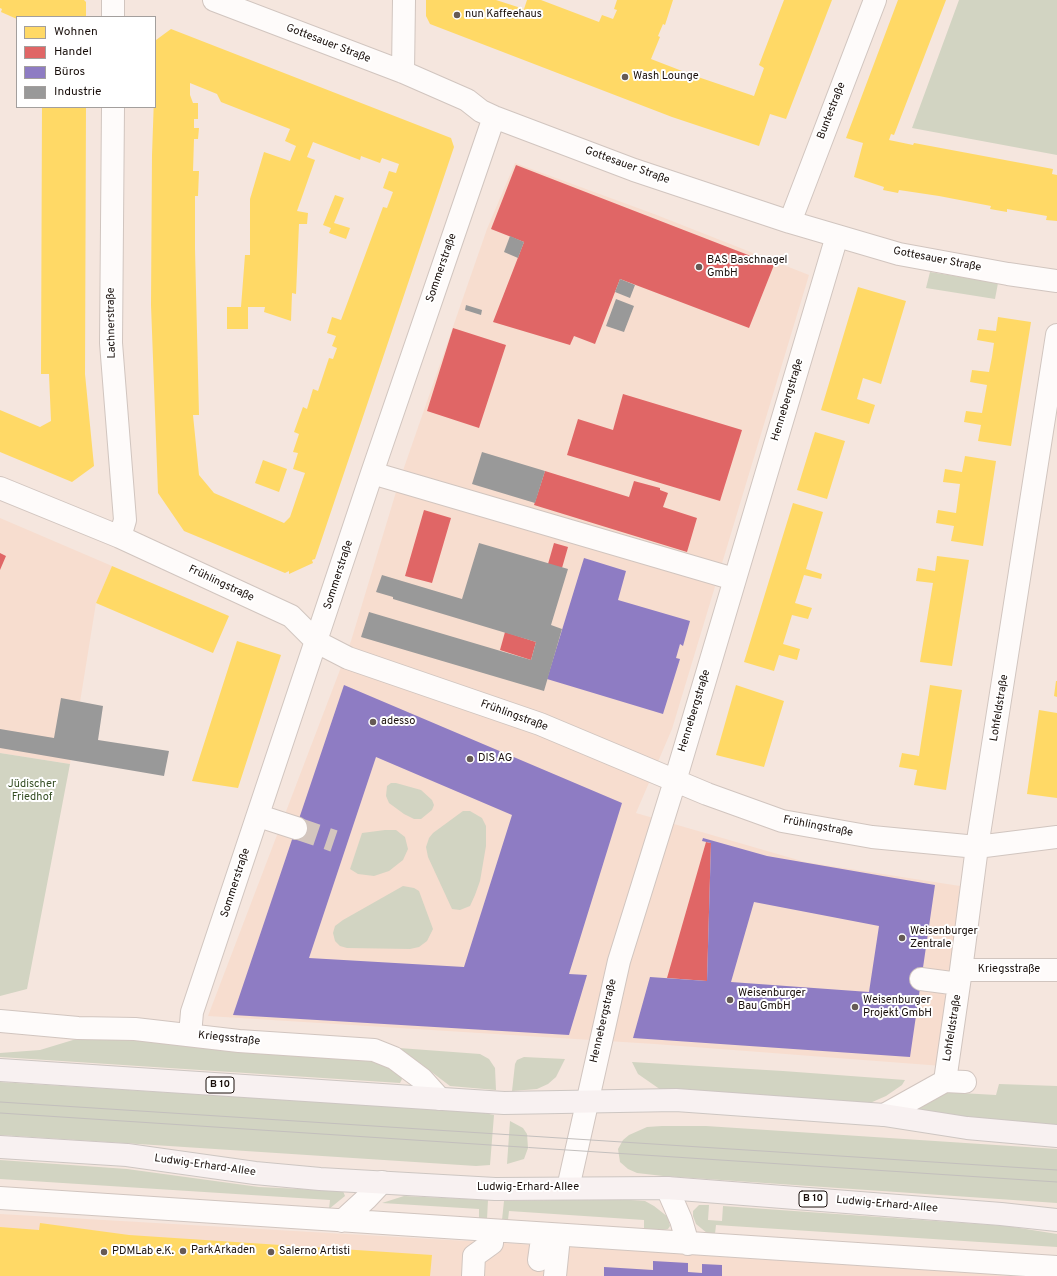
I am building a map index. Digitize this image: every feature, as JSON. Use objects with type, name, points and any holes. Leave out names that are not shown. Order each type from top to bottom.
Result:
[{"type":"main road","name":"B 10","points":[[0,1070],[504,1103],[676,1100],[884,1115],[967,1128],[1057,1136]]},
{"type":"main road","name":"Ludwig-Erhard-Allee","points":[[0,1147],[127,1155],[282,1176],[495,1188],[667,1188],[1057,1220]]},
{"type":"street","points":[[113,0],[113,16]]},
{"type":"street","name":"Gottesauer Straße","points":[[214,0],[403,72],[468,100],[481,112],[634,170],[790,222],[899,254],[1008,274],[1057,281]]},
{"type":"street","points":[[403,72],[404,0]]},
{"type":"street","name":"Buntestraße","points":[[790,222],[875,0]]},
{"type":"street","name":"Lachnerstraße","points":[[113,108],[111,343],[125,520],[120,537]]},
{"type":"street","name":"Sommerstraße","points":[[190,1035],[192,1012],[259,816],[372,473],[494,117]]},
{"type":"street","name":"Hennebergstraße","points":[[568,1188],[586,1102],[619,961],[676,781],[734,579],[837,236]]},
{"type":"street","name":"Lohfeldstraße","points":[[884,1115],[955,1081],[960,977],[977,847],[1057,335]]},
{"type":"street","points":[[372,473],[442,500],[734,579]]},
{"type":"street","name":"Frühlingstraße","points":[[0,488],[120,537],[291,616],[317,642],[348,658],[540,724],[676,781],[782,821],[872,837],[977,847],[1057,837]]},
{"type":"street","points":[[259,816],[296,828]]},
{"type":"street","name":"Kriegsstraße","points":[[921,978],[960,977],[1057,970]]},
{"type":"street","name":"Kriegsstraße","points":[[0,1021],[78,1028],[135,1029],[239,1041],[374,1050],[394,1058],[422,1079],[440,1099]]},
{"type":"street","points":[[342,1220],[366,1200],[382,1182]]},
{"type":"street","points":[[667,1188],[681,1220],[688,1244]]},
{"type":"street","points":[[0,1198],[1057,1267]]},
{"type":"street","points":[[473,1276],[474,1256],[492,1243]]},
{"type":"street","points":[[546,1251],[554,1276]]},
{"type":"shaded area","points":[[515,163],[654,214],[809,275],[672,729],[636,813],[805,862],[960,886],[942,1066],[655,1044],[208,1016],[351,641],[399,482],[487,229]]},
{"type":"shaded area","points":[[0,518],[112,566],[96,603],[70,764],[0,753]]},
{"type":"shaded area","points":[[0,1214],[606,1249],[1016,1276],[0,1276]]},
{"type":"green space","points":[[959,0],[1057,0],[1057,155],[912,128]]},
{"type":"green space","points":[[930,272],[998,283],[995,299],[926,288]]},
{"type":"green space","name":"Jüdischer Friedhof","points":[[0,753],[70,764],[27,989],[0,996]]},
{"type":"green space","points":[[391,783],[421,790],[432,800],[434,805],[432,810],[421,819],[414,819],[404,814],[389,803],[386,796],[387,786]]},
{"type":"green space","points":[[463,811],[470,811],[482,818],[486,826],[486,846],[480,881],[475,895],[470,906],[460,910],[452,909],[428,857],[426,847],[429,838],[433,833]]},
{"type":"green space","points":[[396,830],[405,837],[408,849],[403,860],[389,871],[374,876],[358,874],[350,869],[362,833]]},
{"type":"green space","points":[[403,886],[414,888],[419,891],[433,929],[427,941],[419,947],[410,949],[347,948],[340,946],[335,941],[333,933],[335,926]]},
{"type":"green space","points":[[109,1036],[367,1058],[383,1064],[401,1075],[402,1079],[400,1083],[0,1057],[0,1053],[40,1050],[73,1040]]},
{"type":"green space","points":[[399,1048],[480,1054],[489,1059],[495,1068],[496,1090],[450,1086],[413,1058],[398,1050]]},
{"type":"green space","points":[[524,1057],[565,1059],[556,1077],[548,1084],[537,1089],[512,1091],[515,1064],[517,1060]]},
{"type":"green space","points":[[632,1062],[905,1080],[902,1085],[886,1096],[870,1103],[661,1090],[638,1074]]},
{"type":"green space","points":[[0,1082],[480,1112],[494,1115],[490,1165],[476,1166],[0,1135]]},
{"type":"green space","points":[[999,1084],[1057,1086],[1057,1126],[974,1121],[914,1109],[943,1092],[996,1095]]},
{"type":"green space","points":[[510,1121],[523,1128],[527,1134],[528,1148],[524,1159],[507,1164]]},
{"type":"green space","points":[[706,1126],[1057,1149],[1057,1203],[663,1176],[637,1173],[628,1169],[620,1162],[618,1149],[623,1140],[629,1135],[647,1127]]},
{"type":"green space","points":[[0,1160],[127,1169],[259,1187],[343,1191],[345,1196],[329,1209],[330,1200],[0,1179]]},
{"type":"green space","points":[[404,1196],[488,1200],[487,1219],[479,1218],[479,1209],[382,1203]]},
{"type":"green space","points":[[618,1199],[645,1201],[668,1217],[670,1226],[668,1229],[663,1230],[644,1229],[644,1220],[509,1211],[508,1220],[502,1220],[504,1201]]},
{"type":"green space","points":[[699,1205],[709,1205],[708,1220],[722,1221],[723,1206],[1007,1226],[1057,1234],[1057,1247],[716,1225],[715,1234],[707,1233],[696,1224],[693,1211]]},
{"type":"building: Wohnen","points":[[0,0],[84,0],[86,2],[86,16],[16,16],[16,19],[1,12],[2,9],[0,8]]},
{"type":"building: Wohnen","points":[[426,0],[496,0],[524,9],[527,0],[541,0],[599,22],[602,15],[613,19],[617,10],[614,9],[617,0],[673,0],[665,25],[663,24],[658,36],[660,37],[651,59],[754,96],[764,68],[759,65],[784,0],[832,0],[786,119],[770,114],[759,146],[672,117],[430,24],[426,16]]},
{"type":"building: Wohnen","points":[[898,0],[946,0],[894,135],[891,134],[889,140],[913,145],[914,143],[1053,169],[1052,174],[1057,175],[1057,221],[1046,220],[1047,216],[1007,209],[1007,212],[990,209],[991,206],[939,196],[899,190],[898,193],[883,190],[884,187],[854,177],[863,143],[846,138]]},
{"type":"building: Wohnen","points":[[171,29],[451,138],[454,147],[315,559],[312,560],[313,563],[289,574],[289,571],[285,573],[184,531],[158,493],[151,305],[154,108],[156,108],[156,40]],"holes":[[[190,83],[217,94],[221,102],[290,129],[285,141],[296,146],[290,161],[264,152],[250,199],[250,255],[245,255],[241,307],[227,307],[227,329],[248,329],[248,307],[265,307],[264,312],[291,321],[292,293],[296,294],[299,224],[307,224],[308,213],[297,211],[315,160],[307,157],[313,142],[360,160],[361,156],[380,163],[382,158],[399,164],[396,173],[389,171],[383,188],[393,192],[387,208],[383,207],[341,320],[332,317],[327,333],[336,336],[332,346],[337,348],[333,359],[329,358],[318,391],[313,389],[307,409],[303,407],[294,432],[299,434],[293,452],[298,453],[293,469],[305,473],[290,517],[284,523],[214,493],[199,475],[193,415],[199,415],[195,249],[195,196],[198,196],[199,171],[193,171],[194,139],[198,139],[199,128],[194,128],[194,119],[198,119],[198,103],[193,103],[190,95]]]},
{"type":"building: Wohnen","points":[[42,108],[86,108],[85,374],[94,466],[72,482],[0,452],[0,410],[40,427],[51,421],[49,374],[41,374]]},
{"type":"building: Wohnen","points":[[335,195],[344,198],[334,223],[350,228],[346,239],[329,233],[331,228],[323,225]]},
{"type":"building: Wohnen","points":[[858,287],[906,301],[881,384],[863,378],[857,399],[875,405],[869,424],[821,410]]},
{"type":"building: Wohnen","points":[[998,317],[1031,322],[1011,446],[978,441],[981,425],[964,422],[966,411],[982,413],[987,385],[970,382],[972,370],[989,372],[992,357],[994,343],[977,340],[979,329],[996,331]]},
{"type":"building: Wohnen","points":[[815,432],[845,441],[827,499],[797,490]]},
{"type":"building: Wohnen","points":[[965,456],[996,461],[983,546],[951,541],[954,526],[936,523],[938,510],[956,513],[960,484],[943,482],[945,469],[962,472]]},
{"type":"building: Wohnen","points":[[263,460],[287,469],[279,492],[255,483]]},
{"type":"building: Wohnen","points":[[793,503],[823,512],[806,569],[822,574],[821,579],[804,575],[795,603],[812,608],[808,619],[792,615],[783,644],[800,649],[797,660],[779,655],[774,671],[744,662]]},
{"type":"building: Wohnen","points":[[937,556],[969,560],[952,666],[920,662],[933,583],[916,581],[918,568],[935,571]]},
{"type":"building: Wohnen","points":[[112,566],[229,616],[213,653],[96,603]]},
{"type":"building: Wohnen","points":[[237,641],[281,655],[238,788],[192,781]]},
{"type":"building: Wohnen","points":[[1057,681],[1057,697],[1054,696]]},
{"type":"building: Wohnen","points":[[736,685],[784,701],[764,767],[716,755]]},
{"type":"building: Wohnen","points":[[930,685],[962,690],[946,790],[914,785],[917,770],[899,767],[902,753],[919,756]]},
{"type":"building: Wohnen","points":[[1039,710],[1057,713],[1057,798],[1027,794]]},
{"type":"building: Wohnen","name":"ParkArkaden","points":[[40,1223],[129,1235],[432,1255],[430,1276],[0,1276],[0,1227],[39,1230]]},
{"type":"building: Handel","points":[[516,165],[774,265],[749,328],[620,279],[595,344],[574,336],[570,345],[493,322],[524,242],[491,229]]},
{"type":"building: Handel","points":[[453,328],[506,345],[479,428],[427,411]]},
{"type":"building: Handel","points":[[623,394],[742,430],[720,501],[567,455],[578,419],[613,430]]},
{"type":"building: Handel","points":[[545,471],[629,497],[634,481],[660,488],[660,490],[668,493],[663,507],[697,518],[687,552],[534,505]]},
{"type":"building: Handel","points":[[424,510],[451,518],[432,583],[405,576]]},
{"type":"building: Handel","points":[[554,543],[568,547],[562,568],[548,564]]},
{"type":"building: Handel","points":[[0,553],[6,556],[0,570]]},
{"type":"building: Handel","points":[[505,632],[536,642],[531,660],[500,650]]},
{"type":"building: Handel","points":[[706,842],[711,843],[707,981],[667,978]]},
{"type":"building: Büros","points":[[584,558],[626,571],[618,600],[690,621],[683,646],[680,644],[676,658],[680,659],[663,714],[547,679]]},
{"type":"building: Büros","points":[[344,685],[622,803],[569,974],[587,975],[569,1035],[233,1015]],"holes":[[[376,757],[512,815],[464,967],[309,958]]]},
{"type":"building: Büros","name":"Weisenburger Zentrale","points":[[703,838],[767,856],[935,885],[910,1057],[633,1038],[650,977],[707,981],[711,843],[702,841]],"holes":[[[754,902],[879,926],[869,992],[731,982]]]},
{"type":"building: Büros","points":[[653,1261],[688,1263],[688,1272],[702,1273],[702,1264],[722,1265],[722,1276],[604,1276],[604,1267],[653,1270]]},
{"type":"building: Industrie","points":[[510,236],[524,242],[518,258],[504,252]]},
{"type":"building: Industrie","points":[[620,279],[635,285],[630,298],[615,292]]},
{"type":"building: Industrie","points":[[616,299],[634,306],[624,332],[606,326]]},
{"type":"building: Industrie","points":[[466,305],[482,310],[481,315],[465,310]]},
{"type":"building: Industrie","points":[[482,452],[545,471],[535,503],[472,484]]},
{"type":"building: Industrie","points":[[479,543],[568,569],[551,625],[562,629],[544,691],[361,637],[369,612],[531,660],[536,642],[393,599],[393,597],[376,592],[382,575],[462,599]]},
{"type":"building: Industrie","points":[[61,698],[103,706],[98,740],[169,751],[164,776],[0,748],[0,729],[54,738]]},
{"type":"tunnel","points":[[296,828],[334,841]]},
{"type":"tram line","points":[[0,1102],[1057,1170]]},
{"type":"tram line","points":[[0,1113],[1057,1182]]},
{"type":"place","name":"nun Kaffeehaus","points":[[457,15]]},
{"type":"place","name":"Wash Lounge","points":[[625,77]]},
{"type":"place","name":"BAS Baschnagel GmbH","points":[[699,267]]},
{"type":"place","name":"adesso","points":[[373,722]]},
{"type":"place","name":"DIS AG","points":[[470,759]]},
{"type":"place","name":"Weisenburger Zentrale","points":[[902,938]]},
{"type":"place","name":"Weisenburger Bau GmbH","points":[[730,1000]]},
{"type":"place","name":"Weisenburger Projekt GmbH","points":[[855,1007]]},
{"type":"place","name":"ParkArkaden","points":[[183,1251]]},
{"type":"place","name":"PDMLab e.K.","points":[[104,1252]]},
{"type":"place","name":"Salerno Artisti","points":[[271,1252]]}]
